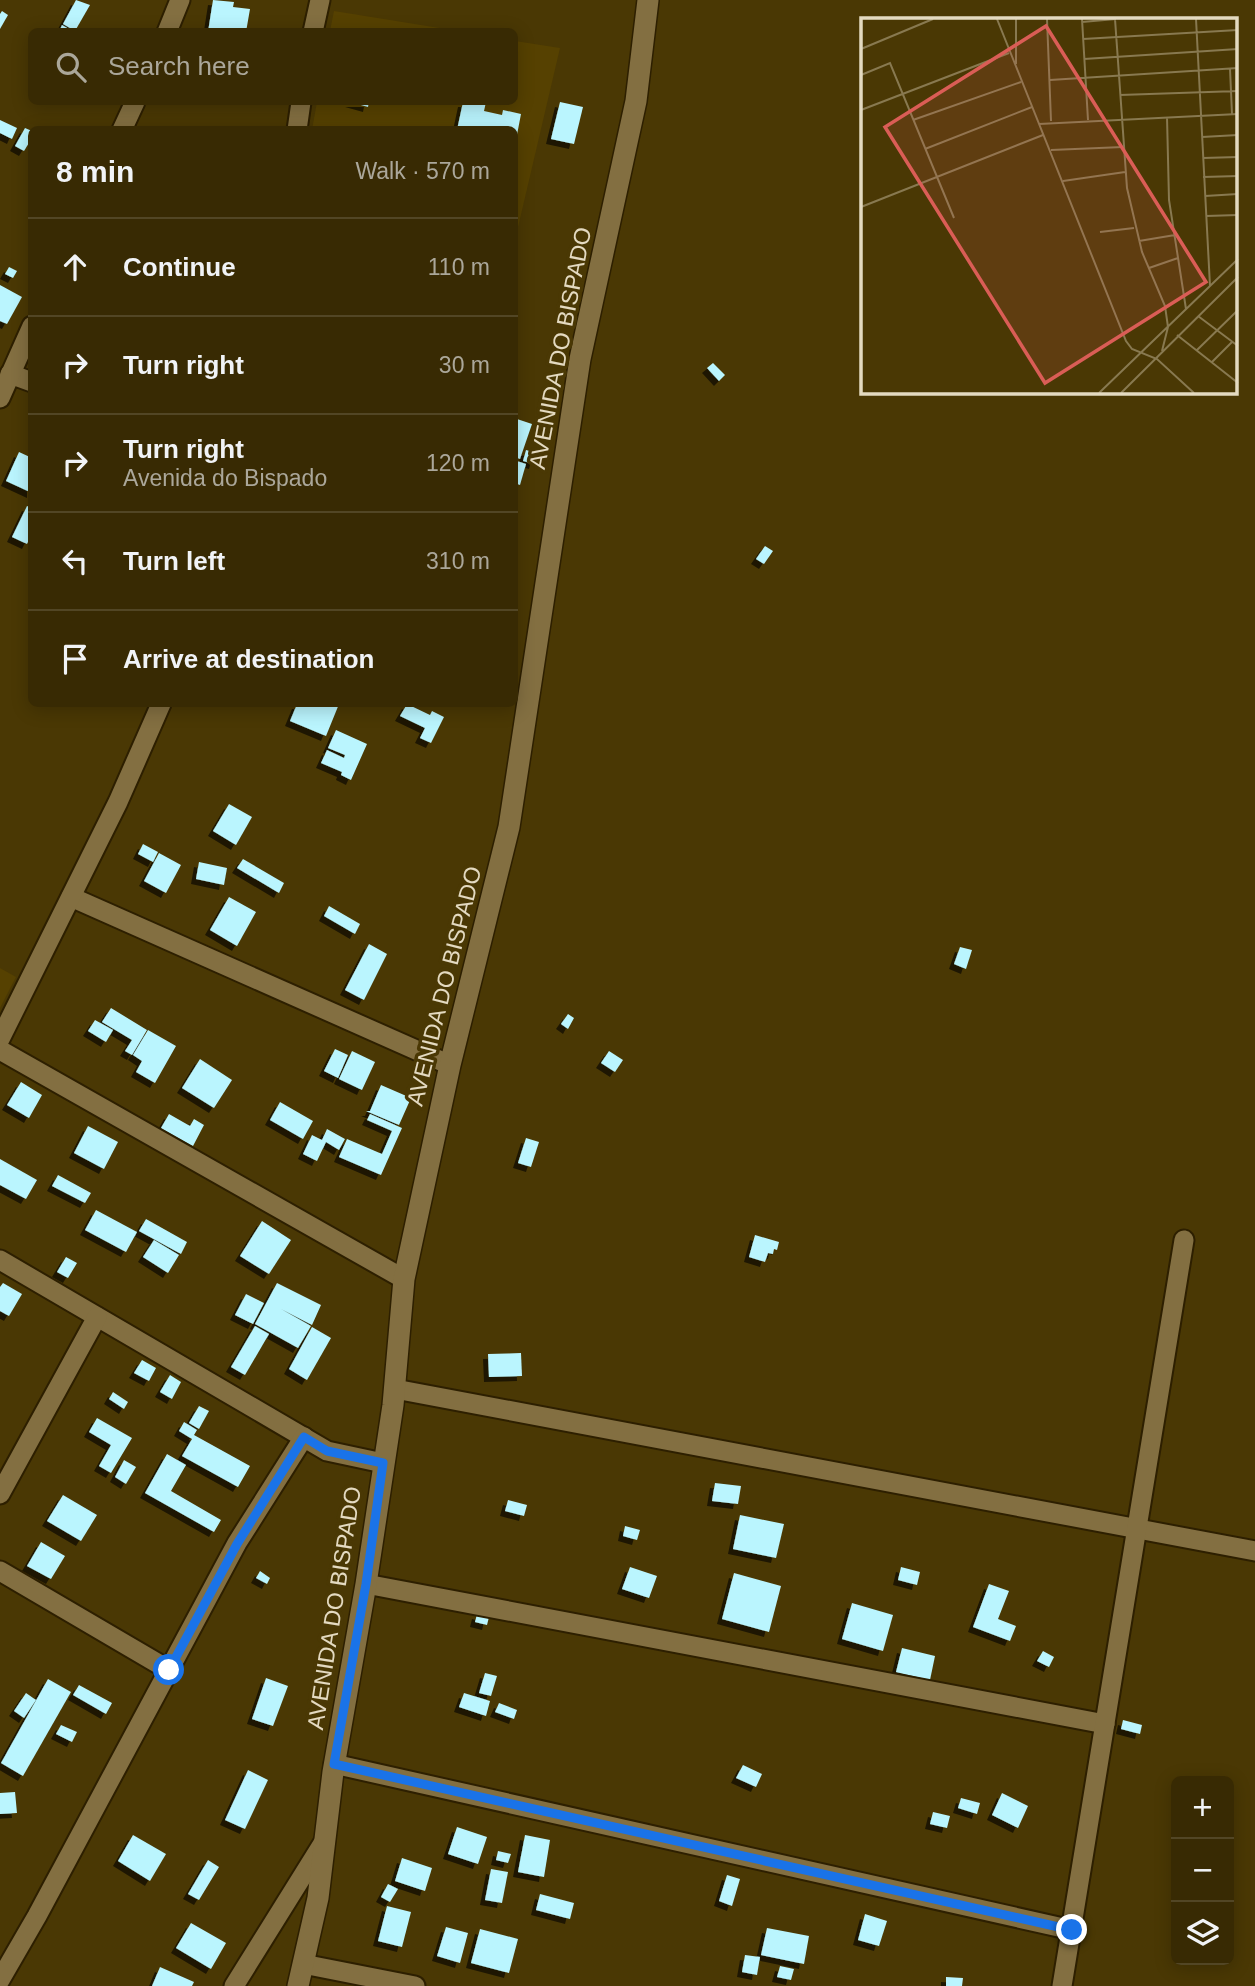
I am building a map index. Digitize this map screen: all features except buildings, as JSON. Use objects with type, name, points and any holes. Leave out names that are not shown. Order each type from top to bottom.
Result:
[{"type":"main road","name":"AVENIDA DO BISPADO","points":[[298,1986],[318,1898],[334,1764],[366,1584],[395,1388],[404,1279],[450,1065],[509,827],[580,359],[636,101],[649,0]]},
{"type":"street","points":[[169,28],[180,0]]},
{"type":"street","points":[[314,28],[320,0]]},
{"type":"street","points":[[124,126],[134,105]]},
{"type":"street","points":[[298,126],[301,105]]},
{"type":"street","points":[[0,398],[28,335]]},
{"type":"street","points":[[10,374],[28,381]]},
{"type":"street","points":[[0,1039],[118,802],[159,707]]},
{"type":"street","points":[[71,897],[450,1065]]},
{"type":"street","points":[[0,1050],[404,1279]]},
{"type":"street","points":[[1062,1986],[1184,1240]]},
{"type":"street","points":[[0,1259],[327,1451],[383,1463]]},
{"type":"street","points":[[0,1494],[97,1317]]},
{"type":"street","points":[[395,1388],[1255,1551]]},
{"type":"street","points":[[0,1980],[237,1544],[304,1437]]},
{"type":"street","points":[[0,1571],[169,1670]]},
{"type":"street","points":[[366,1584],[1105,1724]]},
{"type":"street","points":[[334,1764],[1072,1930]]},
{"type":"street","points":[[234,1986],[325,1840]]},
{"type":"street","points":[[303,1964],[415,1986]]},
{"type":"shaded area","points":[[334,11],[439,28],[331,28]]},
{"type":"shaded area","points":[[518,41],[560,48],[518,227],[518,126],[313,126],[316,105],[518,105]]},
{"type":"shaded area","points":[[0,968],[16,977],[0,1008]]},
{"type":"route","points":[[169,1670],[237,1544],[304,1437],[327,1451],[383,1463],[366,1584],[334,1764],[1072,1930]]}]
